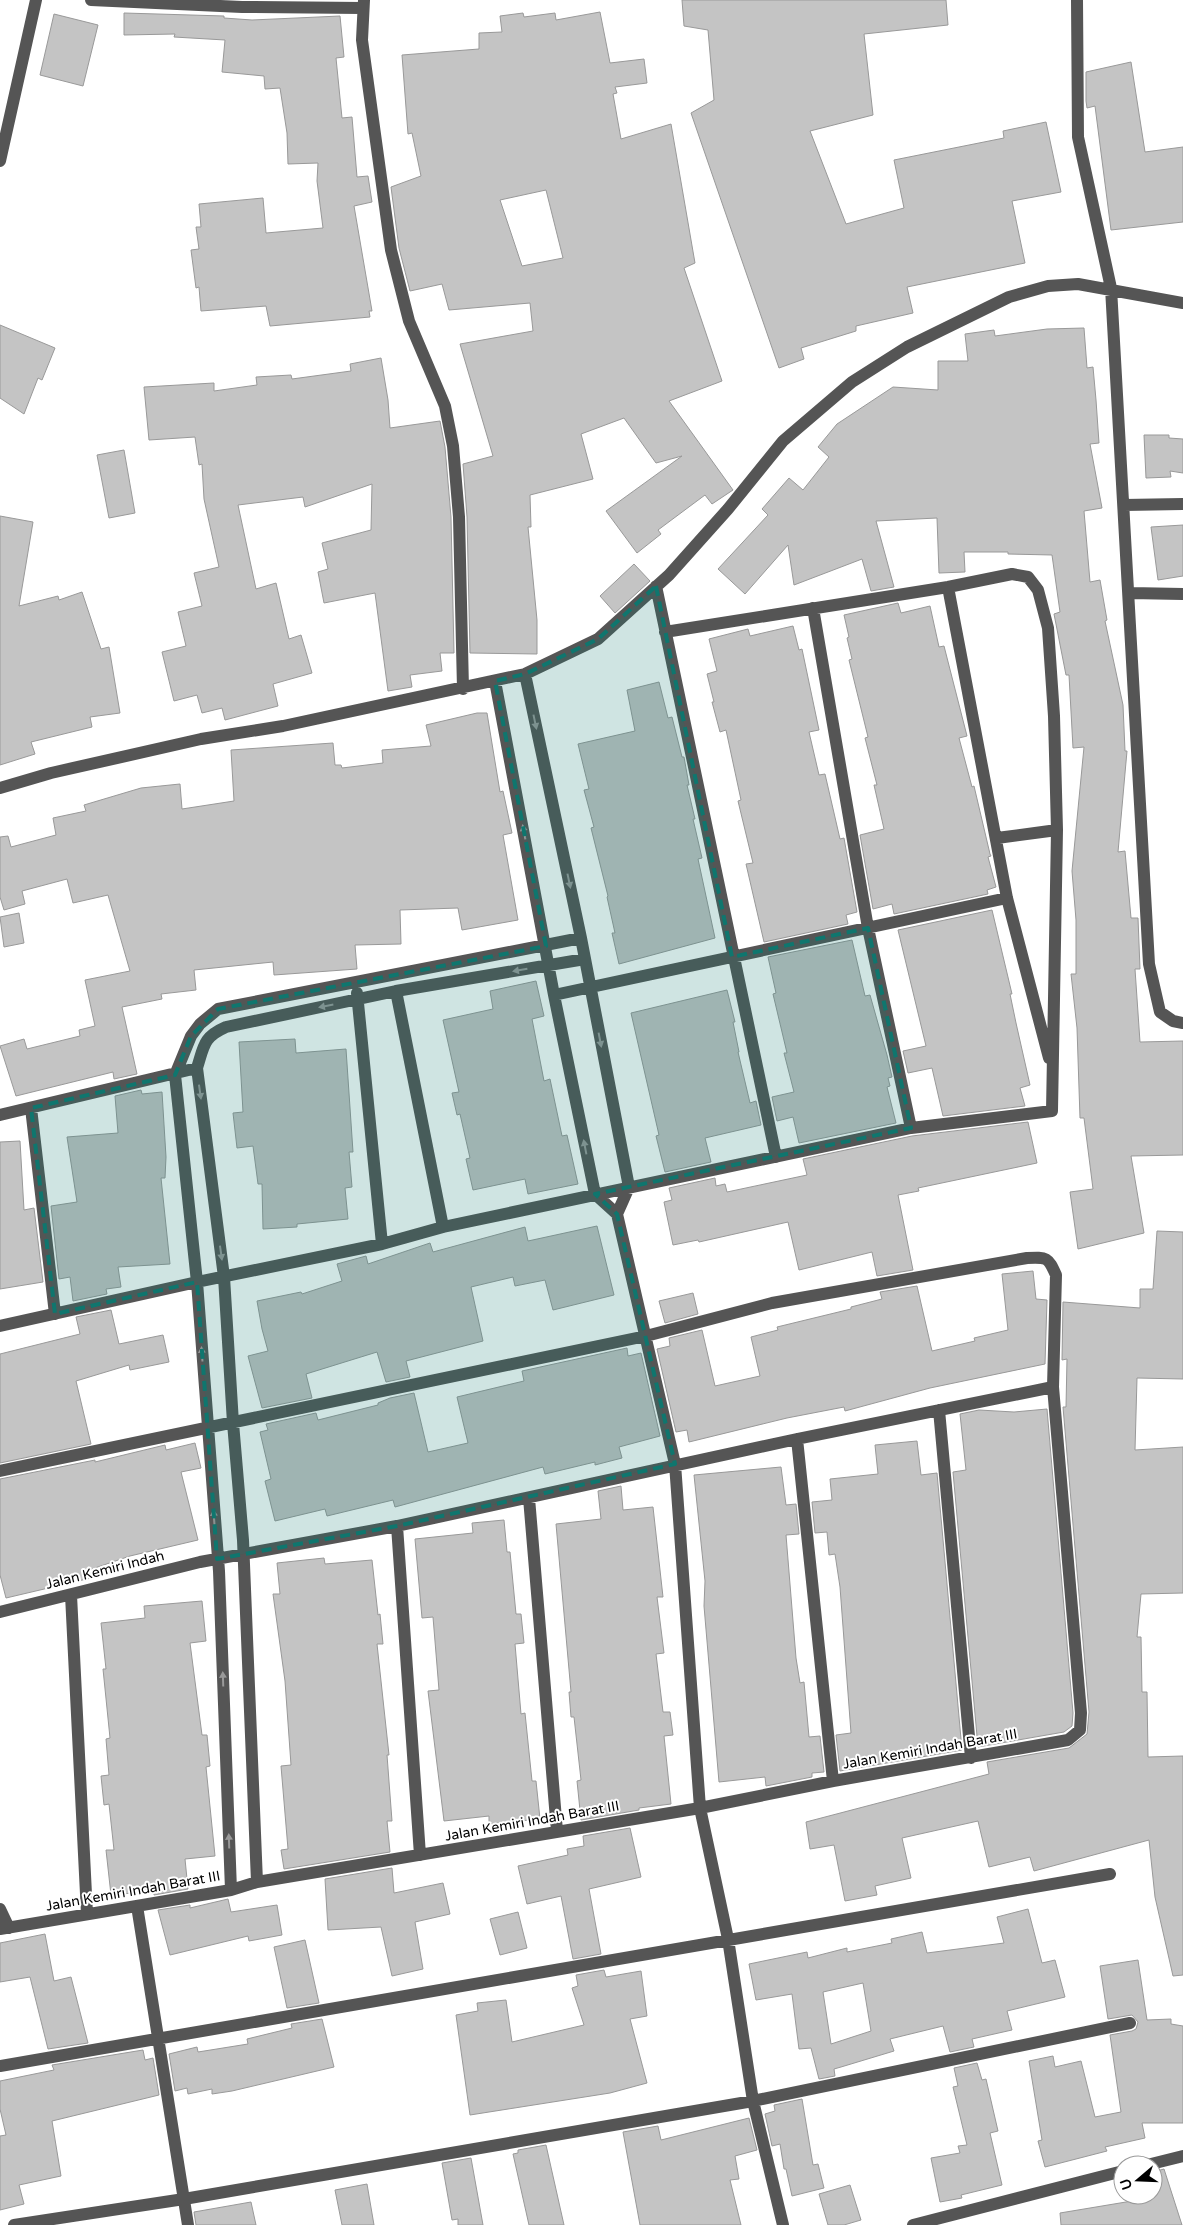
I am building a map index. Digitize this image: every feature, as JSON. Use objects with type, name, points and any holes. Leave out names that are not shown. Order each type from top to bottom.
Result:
[{"type":"street","points":[[0,161],[36,0]]},
{"type":"street","points":[[91,0],[242,7],[363,4],[362,40],[391,250],[412,328],[445,406],[453,446],[459,517],[463,688]]},
{"type":"street","points":[[1077,0],[1078,137],[1111,288],[1130,593],[1149,964],[1160,1012],[1173,1021],[1183,1023]]},
{"type":"street","points":[[0,788],[51,773],[201,739],[283,726],[525,674],[598,639],[656,586],[728,509],[783,441],[852,382],[907,347],[1009,298],[1048,286],[1078,284],[1111,288],[1164,301],[1183,303]]},
{"type":"street","points":[[1124,505],[1183,504]]},
{"type":"street","points":[[0,1326],[197,1282],[382,1244],[443,1227],[911,1128],[1052,1111],[1057,830],[1054,716],[1048,628],[1038,590],[1028,577],[1012,574],[948,587],[665,632]]},
{"type":"street","points":[[656,586],[732,957],[776,1157]]},
{"type":"street","points":[[948,587],[1007,898],[1053,1075]]},
{"type":"street","points":[[1130,593],[1183,594]]},
{"type":"street","points":[[813,608],[868,928],[911,1128]]},
{"type":"street","points":[[525,674],[581,938],[629,1187],[617,1214]]},
{"type":"street","points":[[495,681],[554,995],[595,1194],[617,1214],[675,1464],[700,1808],[728,1939],[753,2101],[783,2225]]},
{"type":"street","points":[[997,838],[1057,830]]},
{"type":"street","points":[[554,995],[1007,898]]},
{"type":"street","points":[[231,1890],[217,1559],[197,1282],[175,1074],[191,1036],[200,1024],[218,1009],[581,938]]},
{"type":"street","points":[[257,1882],[244,1554],[232,1423],[224,1277],[197,1068],[206,1040],[213,1032],[226,1026],[396,991],[585,959]]},
{"type":"street","points":[[356,983],[382,1244]]},
{"type":"street","points":[[396,991],[443,1227]]},
{"type":"street","points":[[0,1115],[197,1068]]},
{"type":"street","points":[[31,1108],[55,1314]]},
{"type":"street","points":[[0,1471],[52,1458],[232,1423],[646,1336],[772,1303],[1027,1258],[1044,1258],[1050,1261],[1056,1275],[1053,1387]]},
{"type":"street","name":"Jalan Kemiri Indah","points":[[0,1612],[217,1559],[397,1526],[675,1464],[1053,1387]]},
{"type":"street","name":"Jalan Kemiri Indah Barat III","points":[[4,1929],[231,1890],[257,1882],[700,1808],[833,1781],[1068,1740],[1080,1730],[1080,1713],[1053,1387]]},
{"type":"street","points":[[939,1410],[971,1758]]},
{"type":"street","points":[[797,1439],[833,1781]]},
{"type":"street","points":[[528,1498],[557,1831]]},
{"type":"street","points":[[397,1526],[420,1855]]},
{"type":"street","points":[[71,1594],[87,1914]]},
{"type":"street","points":[[0,2066],[1110,1874]]},
{"type":"street","points":[[137,1906],[188,2225]]},
{"type":"street","points":[[0,1908],[4,1929]]},
{"type":"street","points":[[14,2225],[184,2199],[753,2101],[1130,2023]]},
{"type":"street","points":[[1163,2161],[1183,2156]]},
{"type":"street","points":[[913,2225],[1113,2174]]},
{"type":"highlighted area","points":[[656,586],[732,957],[868,928],[911,1128],[595,1194],[617,1214],[675,1464],[397,1526],[217,1559],[197,1282],[55,1314],[31,1108],[175,1075],[191,1036],[218,1009],[546,946],[495,681],[525,674],[598,639]]},
{"type":"building","points":[[682,0],[946,0],[948,25],[864,34],[873,115],[810,131],[846,224],[904,208],[894,160],[1004,138],[1003,131],[1046,122],[1061,192],[1012,201],[1025,263],[907,287],[913,313],[856,326],[856,331],[801,348],[804,359],[779,368],[691,113],[714,100],[708,30],[684,26]]},
{"type":"building","points":[[600,12],[610,63],[644,59],[647,83],[615,87],[617,93],[613,94],[621,139],[671,124],[695,263],[684,268],[722,381],[669,401],[733,490],[712,504],[705,495],[658,530],[661,534],[637,553],[606,511],[682,456],[656,463],[624,418],[581,434],[593,479],[530,495],[531,527],[528,527],[537,620],[537,654],[470,653],[467,517],[463,464],[493,456],[460,344],[533,331],[530,303],[449,310],[442,284],[410,291],[399,248],[391,187],[421,176],[412,133],[408,134],[402,55],[479,49],[479,33],[502,32],[500,16],[523,13],[524,17],[555,13],[556,20]],"holes":[[[546,190],[563,258],[522,266],[500,200]]]},
{"type":"building","points":[[124,13],[224,16],[224,18],[252,20],[340,16],[344,57],[336,58],[342,118],[352,117],[357,177],[368,176],[372,202],[354,206],[372,311],[369,311],[370,317],[270,326],[266,306],[201,311],[199,287],[196,288],[191,250],[199,249],[196,227],[201,227],[199,204],[263,198],[266,233],[323,228],[317,181],[318,163],[288,164],[287,133],[280,88],[265,89],[264,76],[222,72],[225,40],[174,37],[175,34],[124,35]]},
{"type":"building","points":[[54,14],[98,25],[83,86],[40,75]]},
{"type":"building","points":[[1131,62],[1145,152],[1183,147],[1183,222],[1111,230],[1095,106],[1087,108],[1086,72]]},
{"type":"building","points":[[0,325],[55,348],[42,380],[38,378],[24,414],[0,398]]},
{"type":"building","points":[[1084,328],[1087,368],[1093,367],[1099,443],[1090,444],[1102,508],[1084,511],[1090,582],[1100,580],[1107,620],[1105,621],[1123,705],[1125,751],[1127,751],[1118,852],[1125,851],[1131,918],[1138,918],[1140,969],[1135,969],[1140,1042],[1183,1041],[1183,1155],[1131,1156],[1144,1233],[1078,1249],[1070,1192],[1093,1189],[1084,1118],[1080,1118],[1077,1028],[1071,974],[1076,974],[1076,920],[1072,871],[1084,747],[1073,748],[1069,675],[1066,675],[1054,614],[1060,612],[1052,555],[964,552],[965,572],[939,573],[937,518],[876,521],[894,587],[871,591],[862,559],[794,585],[788,545],[745,594],[718,569],[768,515],[762,509],[789,478],[803,490],[829,457],[818,447],[837,424],[893,387],[938,390],[938,361],[968,361],[965,334],[994,330],[995,336],[1047,329]]},
{"type":"building","points":[[381,358],[388,400],[390,428],[440,421],[445,447],[451,517],[454,653],[440,653],[442,671],[410,675],[412,687],[388,691],[375,593],[324,603],[318,572],[328,569],[322,543],[371,530],[372,484],[305,507],[303,497],[238,505],[256,589],[276,583],[289,639],[301,635],[312,673],[273,684],[278,706],[225,720],[222,708],[202,713],[197,695],[174,701],[162,652],[186,646],[178,612],[202,606],[194,573],[219,567],[204,499],[202,464],[199,465],[195,437],[149,440],[144,387],[214,383],[214,391],[257,385],[256,377],[291,375],[292,379],[351,371],[350,364]]},
{"type":"building","points":[[1144,435],[1169,435],[1169,438],[1183,439],[1183,473],[1170,471],[1171,477],[1146,478]]},
{"type":"building","points":[[124,450],[135,513],[109,518],[97,455]]},
{"type":"building","points":[[0,516],[33,522],[19,606],[58,596],[59,600],[82,592],[101,649],[109,647],[120,713],[90,717],[92,727],[31,742],[35,754],[0,765]]},
{"type":"building","points":[[1183,525],[1183,576],[1158,580],[1151,527]]},
{"type":"building","points":[[634,564],[650,581],[615,613],[600,596]]},
{"type":"building","points":[[898,603],[901,613],[930,606],[939,647],[944,646],[967,736],[959,738],[972,787],[974,786],[991,856],[988,857],[996,887],[987,890],[988,894],[894,914],[892,904],[873,909],[860,835],[884,829],[874,785],[877,785],[865,738],[868,737],[849,660],[852,659],[844,615]]},
{"type":"building","points":[[793,626],[799,650],[802,649],[819,730],[809,732],[819,775],[825,774],[840,839],[844,838],[857,912],[846,915],[848,924],[764,942],[746,864],[753,863],[738,801],[741,800],[726,730],[720,732],[712,702],[714,702],[707,674],[717,671],[709,639],[748,629],[750,636]]},
{"type":"building","points":[[659,682],[668,718],[672,717],[682,757],[684,757],[689,785],[687,785],[695,819],[693,819],[702,858],[698,859],[715,938],[619,964],[612,933],[615,933],[608,896],[591,828],[594,827],[584,790],[589,789],[578,744],[635,731],[627,690]]},
{"type":"building","points":[[477,713],[487,713],[500,792],[503,791],[512,833],[503,835],[518,920],[462,930],[458,908],[400,910],[401,944],[355,945],[357,969],[274,975],[273,962],[194,970],[196,990],[161,994],[162,999],[122,1007],[137,1074],[114,1079],[113,1072],[16,1096],[0,1046],[24,1039],[27,1049],[80,1036],[79,1030],[95,1026],[85,980],[130,971],[108,895],[73,903],[67,879],[22,891],[25,904],[4,910],[0,897],[0,837],[8,836],[11,847],[56,835],[53,818],[86,811],[84,805],[141,788],[180,784],[182,809],[234,801],[231,750],[333,743],[335,765],[341,765],[342,768],[383,763],[382,750],[431,746],[426,725]]},
{"type":"building","points":[[992,910],[1012,994],[1010,994],[1030,1085],[1020,1088],[1025,1106],[943,1116],[932,1068],[908,1073],[903,1051],[926,1046],[898,930]]},
{"type":"building","points":[[19,913],[24,943],[4,947],[0,917]]},
{"type":"building","points":[[852,940],[865,996],[870,995],[887,1055],[892,1077],[888,1078],[890,1086],[887,1087],[896,1123],[799,1143],[793,1117],[777,1121],[772,1097],[794,1092],[784,1053],[787,1053],[773,994],[776,993],[768,957]]},
{"type":"building","points":[[536,981],[544,1016],[532,1019],[544,1081],[550,1079],[562,1136],[567,1135],[578,1184],[528,1194],[525,1179],[473,1190],[466,1159],[470,1158],[460,1114],[457,1115],[452,1093],[459,1092],[443,1020],[493,1009],[490,991]]},
{"type":"building","points":[[727,990],[735,1022],[733,1022],[738,1052],[750,1103],[756,1101],[761,1125],[705,1138],[711,1162],[665,1172],[656,1136],[659,1135],[631,1013]]},
{"type":"building","points":[[295,1039],[296,1053],[346,1049],[353,1152],[349,1152],[352,1187],[345,1188],[348,1219],[297,1224],[297,1227],[263,1229],[262,1184],[258,1184],[253,1146],[237,1148],[233,1113],[243,1112],[239,1042]]},
{"type":"building","points":[[141,1090],[142,1094],[162,1092],[166,1157],[165,1178],[161,1178],[170,1264],[118,1267],[121,1287],[106,1289],[107,1294],[73,1301],[70,1277],[59,1279],[51,1206],[77,1202],[67,1137],[118,1133],[115,1096]]},
{"type":"building","points":[[1028,1122],[1037,1163],[918,1188],[919,1191],[898,1195],[913,1270],[877,1276],[872,1252],[799,1270],[788,1222],[699,1242],[698,1240],[673,1245],[664,1202],[672,1200],[669,1188],[715,1178],[716,1186],[725,1184],[727,1192],[807,1175],[803,1159],[912,1136]]},
{"type":"building","points":[[20,1141],[24,1210],[34,1208],[43,1282],[0,1289],[0,1142]]},
{"type":"building","points":[[597,1226],[614,1295],[553,1310],[545,1280],[515,1286],[513,1277],[471,1287],[483,1341],[406,1361],[410,1377],[386,1382],[377,1352],[306,1374],[312,1398],[262,1408],[248,1356],[268,1351],[257,1301],[301,1292],[302,1294],[342,1281],[337,1264],[366,1256],[368,1264],[430,1243],[433,1252],[525,1227],[528,1241]]},
{"type":"building","points":[[1157,1231],[1183,1232],[1183,1379],[1137,1378],[1135,1450],[1183,1447],[1183,1593],[1141,1594],[1137,1637],[1141,1637],[1142,1692],[1147,1692],[1148,1757],[1183,1756],[1183,1975],[1173,1976],[1155,1897],[1149,1840],[1034,1871],[1030,1857],[989,1867],[978,1821],[902,1838],[911,1878],[875,1886],[877,1895],[845,1901],[834,1845],[810,1849],[806,1822],[989,1774],[987,1762],[1069,1748],[1087,1734],[1089,1712],[1063,1407],[1066,1407],[1067,1359],[1062,1360],[1063,1302],[1140,1308],[1140,1289],[1153,1289]]},
{"type":"building","points":[[1033,1271],[1036,1299],[1047,1300],[1045,1364],[930,1388],[845,1411],[844,1407],[787,1418],[689,1442],[687,1430],[676,1432],[657,1349],[670,1346],[669,1338],[702,1330],[715,1386],[760,1376],[751,1337],[778,1330],[777,1327],[851,1309],[851,1307],[882,1299],[880,1292],[917,1286],[932,1351],[975,1341],[974,1338],[1008,1330],[1002,1274]]},
{"type":"building","points":[[693,1293],[698,1314],[665,1323],[659,1301]]},
{"type":"building","points":[[111,1310],[119,1344],[163,1335],[169,1362],[130,1370],[129,1365],[76,1381],[91,1444],[0,1463],[0,1354],[80,1334],[76,1317]]},
{"type":"building","points":[[627,1348],[628,1356],[641,1353],[660,1436],[619,1447],[622,1458],[595,1465],[595,1462],[545,1474],[543,1467],[395,1507],[393,1500],[327,1516],[325,1509],[275,1521],[265,1481],[271,1479],[260,1432],[268,1430],[266,1424],[316,1413],[318,1420],[378,1405],[378,1403],[390,1398],[414,1393],[428,1452],[468,1443],[457,1397],[524,1381],[522,1371]]},
{"type":"building","points":[[1047,1409],[1073,1713],[1072,1726],[1064,1732],[978,1747],[953,1472],[966,1470],[960,1414],[979,1410],[1014,1412]]},
{"type":"building","points":[[917,1441],[921,1475],[937,1473],[962,1750],[840,1771],[836,1735],[851,1733],[840,1587],[835,1554],[829,1555],[827,1532],[815,1533],[812,1502],[832,1500],[830,1479],[878,1474],[875,1445]]},
{"type":"building","points":[[195,1443],[201,1468],[181,1472],[198,1540],[130,1556],[89,1570],[91,1578],[6,1598],[0,1575],[0,1479],[95,1460],[95,1462],[165,1445],[166,1450]]},
{"type":"building","points":[[781,1467],[786,1505],[796,1504],[799,1534],[786,1535],[796,1658],[800,1683],[804,1682],[809,1737],[820,1736],[824,1772],[812,1773],[812,1777],[766,1786],[765,1777],[719,1782],[704,1606],[705,1581],[694,1475]]},
{"type":"building","points":[[621,1486],[623,1510],[653,1507],[663,1597],[657,1597],[664,1653],[656,1654],[663,1712],[670,1712],[673,1735],[664,1736],[671,1804],[639,1808],[639,1810],[581,1820],[577,1781],[581,1780],[574,1717],[571,1717],[569,1692],[571,1692],[556,1524],[601,1519],[598,1491]]},
{"type":"building","points":[[504,1520],[507,1552],[510,1552],[516,1614],[521,1614],[524,1643],[515,1644],[521,1714],[525,1713],[532,1781],[536,1781],[540,1819],[489,1824],[489,1816],[444,1821],[428,1691],[439,1690],[433,1617],[422,1618],[415,1539],[473,1533],[472,1523]]},
{"type":"building","points":[[324,1558],[325,1564],[372,1560],[383,1644],[377,1644],[389,1755],[387,1755],[392,1821],[387,1821],[390,1852],[284,1869],[281,1850],[288,1849],[281,1766],[291,1765],[285,1681],[273,1594],[280,1594],[277,1563]]},
{"type":"building","points":[[202,1601],[206,1641],[190,1643],[202,1735],[207,1735],[210,1766],[206,1767],[215,1856],[185,1859],[188,1889],[154,1895],[154,1891],[111,1895],[106,1850],[114,1850],[109,1804],[104,1805],[101,1776],[109,1775],[106,1739],[110,1738],[103,1669],[106,1669],[101,1623],[145,1618],[144,1606]]},
{"type":"building","points":[[630,1828],[641,1877],[589,1889],[601,1954],[573,1959],[561,1896],[527,1904],[518,1866],[568,1855],[567,1849],[584,1846],[583,1836]]},
{"type":"building","points":[[392,1868],[394,1893],[443,1883],[450,1914],[415,1922],[423,1969],[392,1976],[381,1927],[328,1930],[325,1879]]},
{"type":"building","points":[[228,1899],[231,1912],[277,1905],[282,1935],[249,1941],[248,1936],[170,1955],[158,1910],[190,1905],[190,1908]]},
{"type":"building","points":[[1028,1909],[1042,1963],[1055,1960],[1065,1997],[1007,2011],[1012,2030],[972,2039],[974,2047],[950,2052],[943,2026],[890,2039],[894,2051],[834,2069],[835,2076],[819,2079],[811,2048],[799,2049],[792,1994],[756,2000],[749,1964],[807,1952],[808,1958],[847,1948],[847,1952],[892,1943],[891,1939],[922,1932],[927,1953],[1004,1943],[997,1917]],"holes":[[[863,1983],[871,2031],[831,2044],[823,1992]]]},
{"type":"building","points":[[518,1912],[527,1948],[500,1955],[490,1919]]},
{"type":"building","points":[[45,1934],[54,1981],[71,1977],[88,2043],[48,2049],[30,1977],[0,1982],[0,1943]]},
{"type":"building","points":[[305,1940],[319,2003],[287,2008],[274,1947]]},
{"type":"building","points":[[1138,1960],[1147,2020],[1171,2019],[1171,2024],[1183,2026],[1183,2123],[1142,2123],[1145,2138],[1105,2147],[1107,2151],[1045,2167],[1038,2141],[1042,2140],[1029,2061],[1053,2056],[1055,2067],[1081,2061],[1095,2117],[1121,2112],[1110,2035],[1132,2031],[1136,2029],[1138,2022],[1132,2015],[1108,2019],[1100,1966]]},
{"type":"building","points":[[604,1970],[606,1977],[641,1971],[647,2016],[630,2019],[647,2083],[610,2093],[470,2115],[456,2015],[478,2011],[477,2003],[506,2000],[512,2042],[584,2025],[572,1988],[578,1986],[576,1975]]},
{"type":"building","points":[[322,2019],[334,2067],[232,2091],[212,2094],[212,2089],[188,2094],[187,2088],[175,2091],[169,2054],[197,2047],[198,2052],[248,2044],[247,2039],[292,2028],[291,2024]]},
{"type":"building","points":[[143,2050],[145,2060],[153,2058],[159,2095],[52,2121],[61,2176],[19,2185],[24,2204],[0,2210],[0,2136],[6,2135],[0,2109],[0,2081],[54,2070],[52,2065]]},
{"type":"building","points":[[977,2063],[982,2080],[986,2079],[998,2131],[990,2133],[1002,2185],[961,2195],[962,2198],[940,2202],[931,2158],[960,2153],[958,2146],[967,2145],[953,2087],[958,2086],[954,2068]]},
{"type":"building","points":[[802,2099],[813,2165],[818,2164],[824,2188],[792,2196],[786,2169],[784,2169],[780,2144],[772,2146],[765,2114],[775,2111],[774,2105]]},
{"type":"building","points":[[749,2118],[757,2150],[735,2156],[739,2179],[730,2180],[741,2225],[640,2225],[623,2132],[658,2126],[661,2140]]},
{"type":"building","points":[[546,2145],[564,2225],[529,2225],[513,2154],[518,2153],[518,2150]]},
{"type":"building","points":[[471,2158],[483,2225],[458,2225],[458,2219],[452,2220],[442,2163]]},
{"type":"building","points":[[1163,2169],[1182,2225],[1061,2225],[1060,2213],[1113,2204],[1163,2205]]},
{"type":"building","points":[[367,2184],[374,2225],[342,2225],[335,2190]]},
{"type":"building","points":[[850,2185],[861,2220],[844,2225],[828,2225],[819,2194]]},
{"type":"building","points":[[251,2202],[256,2225],[196,2225],[194,2212]]}]
